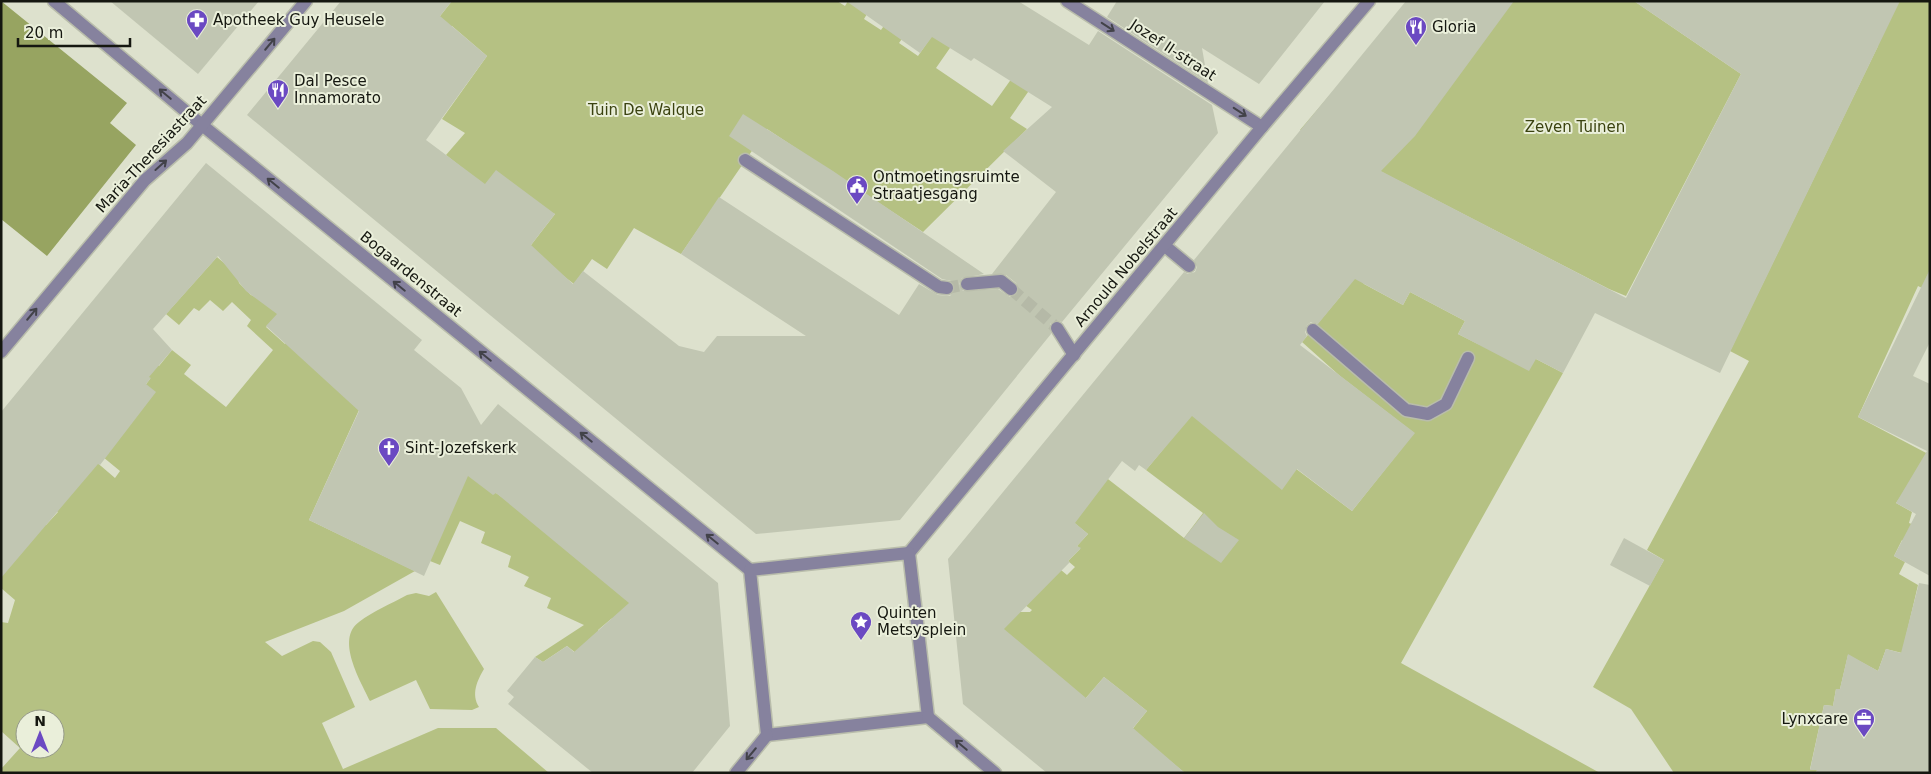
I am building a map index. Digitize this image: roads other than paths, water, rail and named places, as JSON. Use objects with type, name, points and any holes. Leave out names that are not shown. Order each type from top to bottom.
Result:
[{"type":"street","name":"Bogaardenstraat","points":[[54,1],[202,125],[750,570]]},
{"type":"street","name":"Maria-Theresiastraat","points":[[1,352],[145,180],[187,143],[306,1]]},
{"type":"street","name":"Jozef II-straat","points":[[1067,1],[1262,126]]},
{"type":"street","name":"Arnould Nobelstraat","points":[[909,553],[1165,246],[1262,126],[1369,1]]},
{"type":"street","points":[[744,160],[939,287],[947,288]]},
{"type":"street","points":[[1165,246],[1189,266]]},
{"type":"street","points":[[967,284],[1001,281],[1011,290]]},
{"type":"street","points":[[1057,328],[1074,355]]},
{"type":"street","points":[[1313,330],[1406,410],[1428,414],[1446,404],[1468,358]]},
{"type":"street","points":[[767,735],[750,570],[909,553],[928,717],[995,773]]},
{"type":"street","points":[[736,773],[767,735],[928,717]]},
{"type":"tunnel","points":[[947,288],[967,284]]},
{"type":"tunnel","points":[[1011,289],[1057,328]]},
{"type":"place","name":"Apotheek Guy Heusele","points":[[197,39]]},
{"type":"place","name":"Gloria","points":[[1416,46]]},
{"type":"place","name":"Dal Pesce Innamorato","points":[[278,109]]},
{"type":"place","name":"Ontmoetingsruimte Straatjesgang","points":[[857,205]]},
{"type":"place","name":"Sint-Jozefskerk","points":[[389,467]]},
{"type":"place","name":"Quinten Metsysplein","points":[[861,641]]},
{"type":"place","name":"Lynxcare","points":[[1864,738]]},
{"type":"park label","name":"Tuin De Walque","points":[[646,110]]},
{"type":"park label","name":"Zeven Tuinen","points":[[1575,127]]}]
